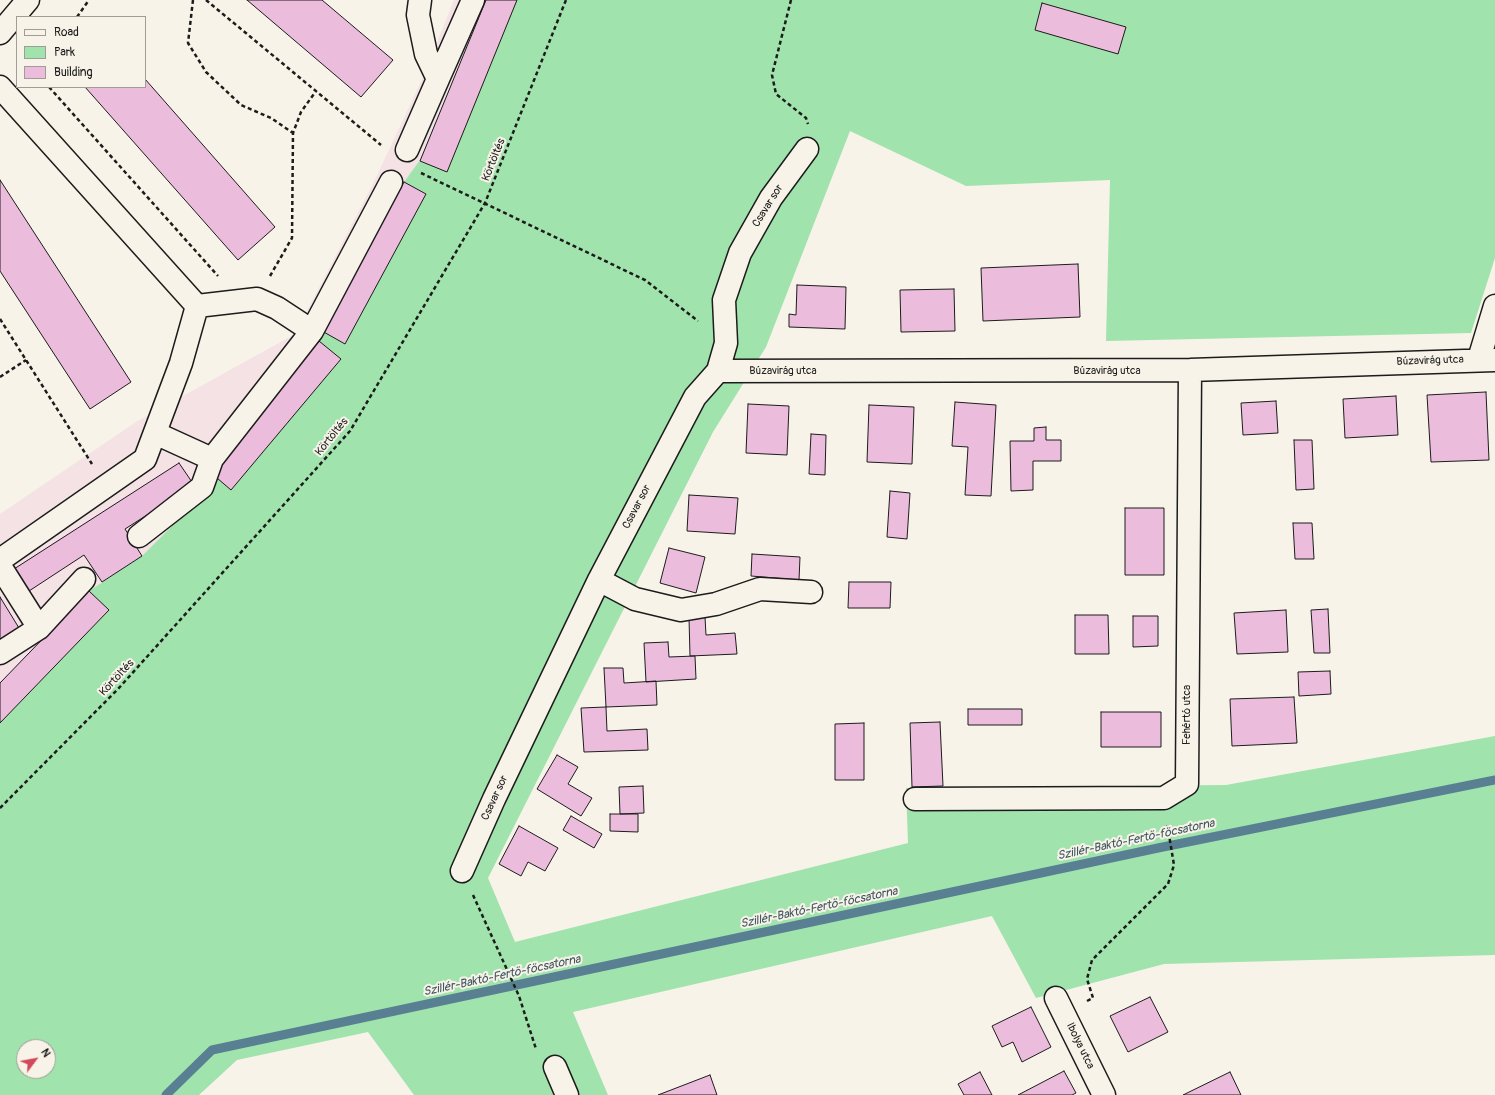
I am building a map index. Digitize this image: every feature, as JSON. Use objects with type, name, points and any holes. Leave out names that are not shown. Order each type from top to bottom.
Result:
[{"type":"street","points":[[0,33],[28,0]]},
{"type":"street","points":[[420,0],[418,15],[426,54],[438,79]]},
{"type":"street","points":[[411,160],[438,79],[473,0]]},
{"type":"street","points":[[0,87],[196,306]]},
{"type":"street","name":"Csavar sor","points":[[462,871],[599,580],[695,398],[718,371],[726,343],[724,300],[740,253],[771,198],[807,149]]},
{"type":"street","points":[[139,536],[202,487],[212,459],[312,331],[391,182]]},
{"type":"street","points":[[196,306],[249,300],[277,308],[312,331]]},
{"type":"street","points":[[0,560],[145,459],[181,362],[196,306]]},
{"type":"street","points":[[1487,360],[1495,306]]},
{"type":"street","name":"Búzavirág utca","points":[[718,371],[1190,370],[1487,360]]},
{"type":"street","name":"Fehértó utca","points":[[915,799],[1164,798],[1187,784],[1190,370]]},
{"type":"street","points":[[155,433],[212,459]]},
{"type":"street","points":[[0,566],[39,628]]},
{"type":"street","points":[[0,653],[39,628],[84,580]]},
{"type":"street","points":[[599,580],[635,599],[681,610],[716,604],[760,589],[811,592]]},
{"type":"street","name":"Ibolya utca","points":[[1060,1006],[1104,1095]]},
{"type":"street","points":[[546,1062],[567,1095]]},
{"type":"path","points":[[78,16],[89,0]]},
{"type":"path","points":[[193,0],[188,42],[206,72],[241,105],[271,118],[293,133]]},
{"type":"path","points":[[206,0],[385,148]]},
{"type":"path","name":"Körtöltés","points":[[0,808],[118,689],[350,432],[485,204],[566,0]]},
{"type":"path","points":[[791,0],[772,75],[776,94],[806,118],[811,130],[807,149]]},
{"type":"path","points":[[50,88],[249,300],[292,238],[293,133],[301,112],[316,91]]},
{"type":"path","points":[[411,160],[485,204],[645,280],[726,343]]},
{"type":"path","points":[[0,320],[106,486]]},
{"type":"path","points":[[0,377],[26,360]]},
{"type":"path","points":[[1060,1006],[1093,998],[1087,979],[1092,960],[1168,884],[1174,865],[1167,824]]},
{"type":"path","points":[[462,871],[507,966],[546,1062]]},
{"type":"shaded area","points":[[454,0],[486,0],[420,161],[404,182],[319,341],[210,472],[208,490],[142,556],[89,591],[0,683],[0,514],[136,422],[295,334],[374,182],[424,75]]},
{"type":"green space","points":[[486,0],[1495,0],[1495,258],[1471,333],[1106,341],[1110,180],[966,186],[850,131],[766,347],[713,432],[488,878],[515,942],[908,843],[906,788],[1226,785],[1495,736],[1495,955],[1164,964],[1036,998],[992,916],[573,1012],[608,1095],[414,1095],[368,1032],[237,1060],[199,1095],[0,1095],[0,683],[89,591],[142,556],[208,490],[210,472],[319,341],[404,182],[420,160]]},
{"type":"building","points":[[247,0],[322,0],[393,60],[361,97]]},
{"type":"building","points":[[486,0],[517,0],[447,172],[420,161]]},
{"type":"building","points":[[1042,3],[1126,27],[1118,54],[1035,30]]},
{"type":"building","points":[[146,80],[275,227],[238,260],[86,88],[146,88]]},
{"type":"building","points":[[0,180],[131,382],[90,409],[0,271]]},
{"type":"building","points":[[404,182],[426,194],[345,344],[322,331]]},
{"type":"building","points":[[1078,264],[1080,317],[983,321],[981,268]]},
{"type":"building","points":[[797,285],[846,287],[845,329],[789,327],[789,314],[796,315]]},
{"type":"building","points":[[954,289],[955,331],[901,332],[900,290]]},
{"type":"building","points":[[319,341],[341,359],[231,490],[210,472]]},
{"type":"building","points":[[1486,392],[1489,460],[1431,462],[1427,395]]},
{"type":"building","points":[[1396,396],[1398,435],[1345,438],[1343,399]]},
{"type":"building","points":[[1276,401],[1278,433],[1243,435],[1241,403]]},
{"type":"building","points":[[955,402],[996,405],[991,496],[965,495],[968,447],[952,446]]},
{"type":"building","points":[[748,404],[789,406],[787,455],[746,453]]},
{"type":"building","points":[[869,405],[914,407],[912,464],[867,462]]},
{"type":"building","points":[[1046,427],[1046,440],[1061,440],[1061,461],[1033,461],[1033,490],[1011,491],[1010,441],[1034,441],[1034,428]]},
{"type":"building","points":[[811,434],[826,435],[825,475],[809,474]]},
{"type":"building","points":[[1294,440],[1312,440],[1314,489],[1296,490]]},
{"type":"building","points":[[179,463],[194,485],[125,529],[142,556],[102,582],[84,555],[29,591],[14,569]]},
{"type":"building","points":[[890,491],[910,493],[907,539],[887,537]]},
{"type":"building","points":[[689,495],[738,498],[735,534],[687,531]]},
{"type":"building","points":[[1125,508],[1164,508],[1164,575],[1125,575]]},
{"type":"building","points":[[1293,523],[1312,523],[1314,559],[1295,559]]},
{"type":"building","points":[[669,548],[705,557],[696,593],[660,583]]},
{"type":"building","points":[[752,554],[800,557],[799,580],[751,576]]},
{"type":"building","points":[[849,582],[891,582],[890,608],[848,608]]},
{"type":"building","points":[[89,591],[109,610],[0,723],[0,683]]},
{"type":"building","points":[[0,597],[19,628],[0,641]]},
{"type":"building","points":[[1328,609],[1330,653],[1314,653],[1311,610]]},
{"type":"building","points":[[1286,610],[1288,652],[1237,654],[1234,613]]},
{"type":"building","points":[[1075,615],[1108,615],[1109,654],[1075,654]]},
{"type":"building","points":[[1133,616],[1158,616],[1158,646],[1133,647]]},
{"type":"building","points":[[705,617],[706,635],[735,633],[737,654],[690,656],[689,618]]},
{"type":"building","points":[[668,642],[669,657],[695,656],[696,679],[646,682],[644,643]]},
{"type":"building","points":[[604,668],[623,668],[624,683],[656,681],[657,705],[606,707]]},
{"type":"building","points":[[1330,671],[1331,694],[1299,696],[1298,672]]},
{"type":"building","points":[[1294,697],[1297,743],[1232,746],[1230,699]]},
{"type":"building","points":[[606,707],[607,731],[647,729],[648,750],[584,752],[581,708]]},
{"type":"building","points":[[968,709],[1022,709],[1022,725],[968,725]]},
{"type":"building","points":[[1101,712],[1161,712],[1161,747],[1101,747]]},
{"type":"building","points":[[940,722],[943,786],[912,787],[910,723]]},
{"type":"building","points":[[864,723],[864,780],[835,780],[835,724]]},
{"type":"building","points":[[557,755],[578,767],[568,784],[592,798],[581,816],[537,789]]},
{"type":"building","points":[[643,786],[644,813],[620,814],[619,787]]},
{"type":"building","points":[[610,814],[638,814],[638,832],[610,831]]},
{"type":"building","points":[[571,816],[602,834],[594,848],[563,830]]},
{"type":"building","points":[[519,826],[558,848],[545,871],[528,862],[521,876],[499,864]]},
{"type":"building","points":[[1150,997],[1168,1032],[1128,1052],[1110,1016]]},
{"type":"building","points":[[1031,1007],[1051,1047],[1022,1062],[1013,1042],[1002,1047],[992,1026]]},
{"type":"building","points":[[1064,1071],[1076,1093],[1072,1095],[1018,1095]]},
{"type":"building","points":[[980,1072],[992,1095],[964,1095],[958,1084]]},
{"type":"building","points":[[1230,1072],[1241,1095],[1183,1095]]},
{"type":"building","points":[[710,1075],[717,1095],[658,1095]]},
{"type":"waterway","name":"Szillér-Baktó-Fertő-főcsatorna","points":[[166,1095],[212,1050],[1158,848],[1495,780]]}]
